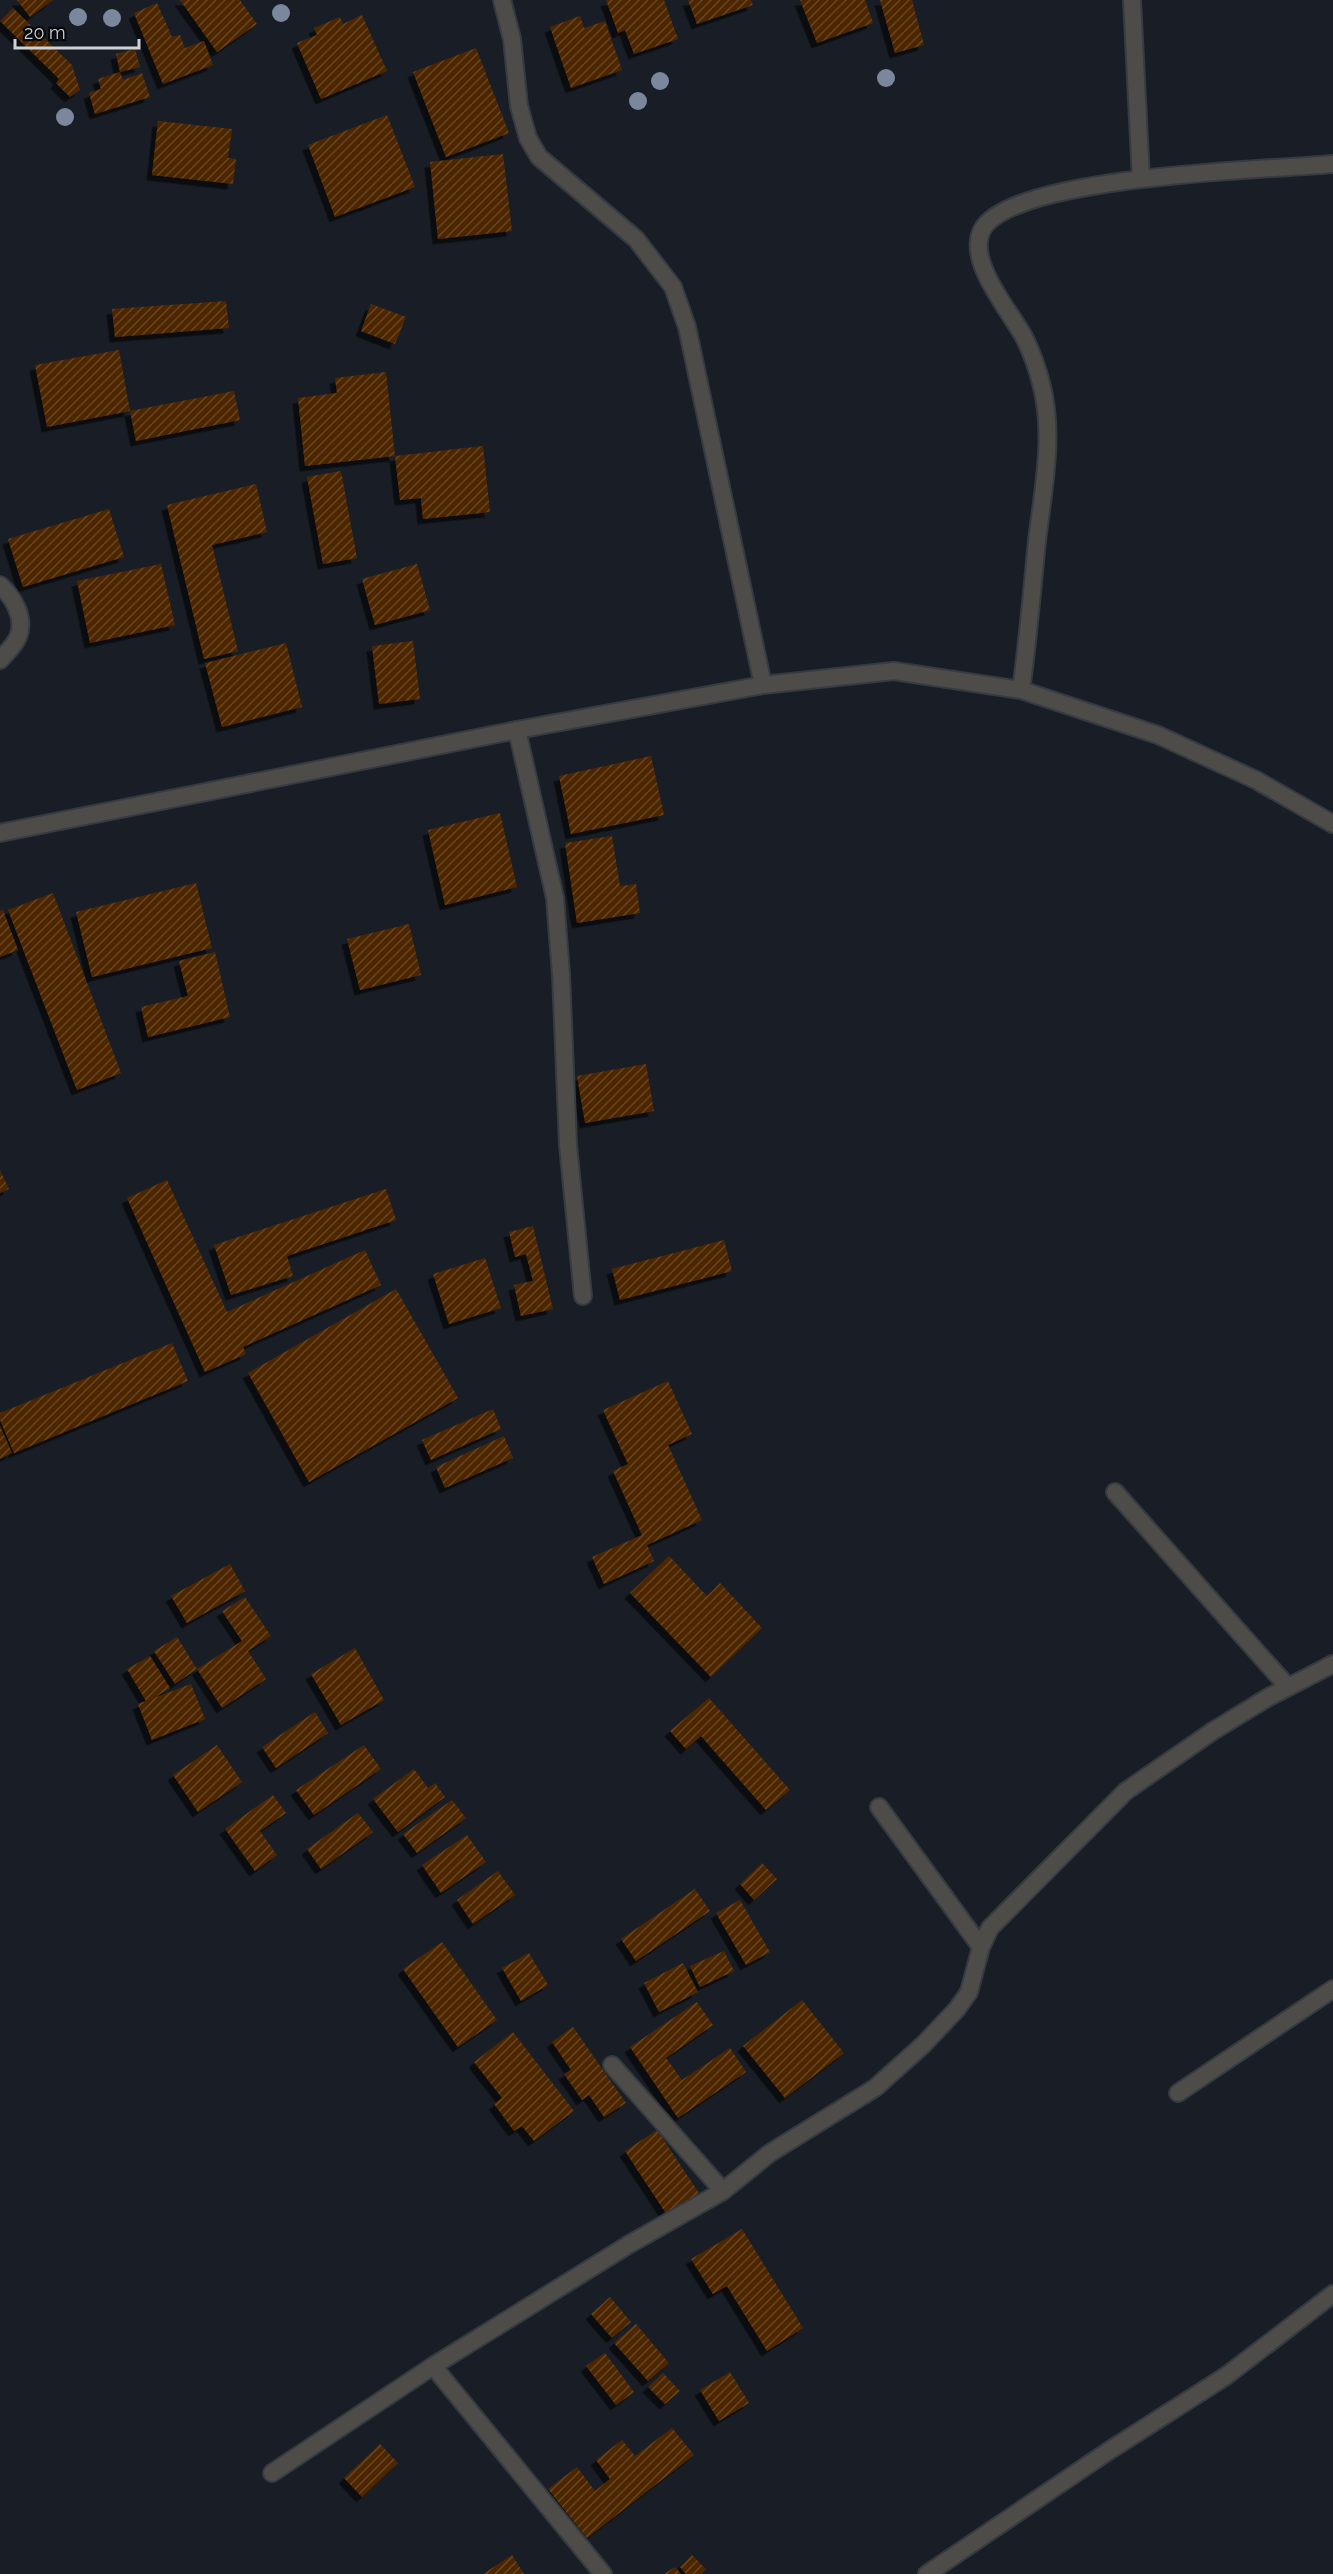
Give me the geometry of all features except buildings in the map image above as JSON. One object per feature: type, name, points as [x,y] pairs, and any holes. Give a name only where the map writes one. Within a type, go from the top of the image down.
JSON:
[{"type":"street","points":[[502,0],[512,39],[519,106],[528,138],[539,157],[636,239],[673,287],[681,307],[763,685]]},
{"type":"street","points":[[1132,0],[1141,179]]},
{"type":"street","points":[[1021,690],[1045,485],[1045,414],[1042,385],[1032,354],[993,290],[983,264],[980,248],[981,232],[991,219],[1015,207],[1089,186],[1141,179],[1333,164]]},
{"type":"street","points":[[0,585],[17,604],[20,620],[19,636],[0,660]]},
{"type":"street","points":[[0,833],[517,730],[763,685],[894,670],[1021,690],[1158,735],[1256,780],[1333,824]]},
{"type":"street","points":[[517,730],[555,898],[561,974],[568,1145],[583,1296]]},
{"type":"street","points":[[1115,1491],[1288,1687]]},
{"type":"street","points":[[272,2473],[433,2366],[628,2245],[723,2192],[770,2153],[875,2088],[922,2046],[957,2009],[969,1992],[981,1947],[990,1928],[1126,1791],[1214,1731],[1288,1687],[1333,1664]]},
{"type":"street","points":[[879,1807],[981,1947]]},
{"type":"street","points":[[1178,2093],[1333,1989]]},
{"type":"street","points":[[612,2065],[723,2192]]},
{"type":"street","points":[[927,2574],[1107,2452],[1226,2376],[1333,2294]]},
{"type":"street","points":[[433,2366],[603,2574]]}]
